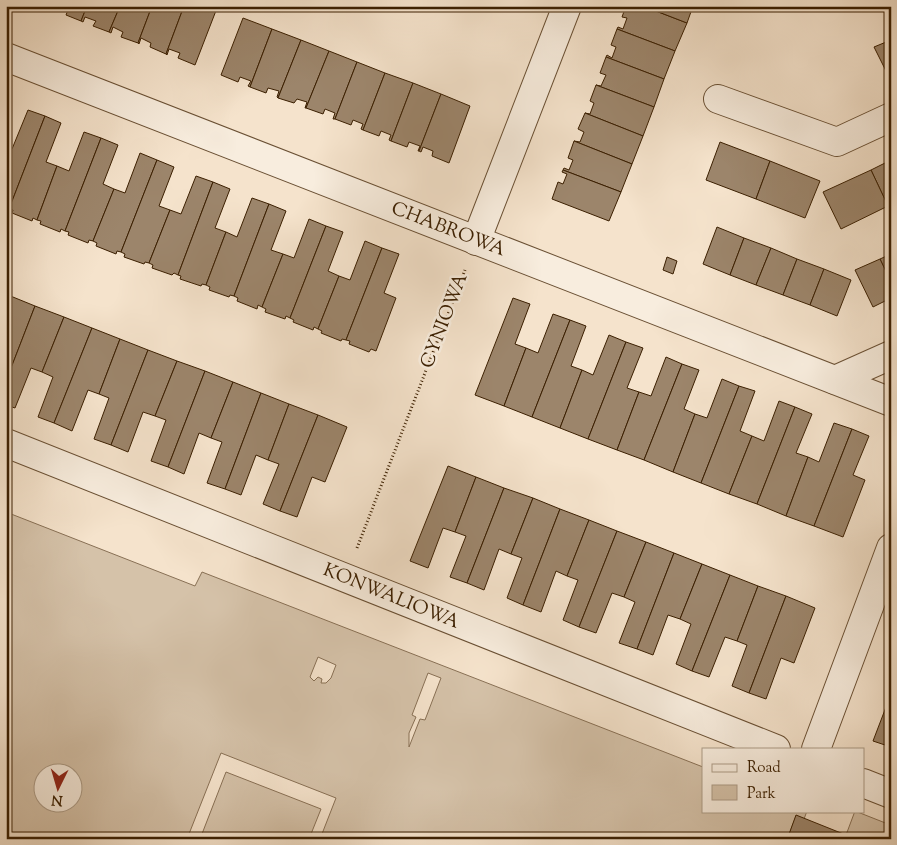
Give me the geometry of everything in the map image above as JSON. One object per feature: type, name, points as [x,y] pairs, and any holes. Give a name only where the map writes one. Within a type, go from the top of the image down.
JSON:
[{"type":"street","points":[[476,241],[567,6]]},
{"type":"street","name":"CHABROWA","points":[[6,56],[891,402]]},
{"type":"street","points":[[718,99],[837,142],[891,117]]},
{"type":"street","points":[[835,380],[891,355]]},
{"type":"street","name":"KONWALIOWA","points":[[6,443],[773,748]]},
{"type":"street","points":[[816,748],[891,548]]},
{"type":"street","points":[[864,783],[891,794]]},
{"type":"path","name":"CYNIOWA","points":[[345,579],[476,241]]},
{"type":"green space","points":[[6,512],[195,586],[202,572],[702,767],[702,812],[807,812],[804,819],[796,816],[788,837],[780,834],[778,839],[320,839],[336,798],[221,753],[187,839],[6,839]],"holes":[[[318,657],[336,665],[331,678],[326,683],[321,683],[322,679],[318,677],[314,681],[310,677]],[[428,673],[441,678],[425,720],[420,719],[409,747],[409,733],[416,717],[412,715]]]},
{"type":"green space","points":[[226,772],[321,809],[309,839],[200,839]]},
{"type":"green space","points":[[855,812],[888,824],[883,839],[853,839],[846,835]]},
{"type":"building","points":[[58,6],[87,6],[81,21],[66,15],[68,10]]},
{"type":"building","points":[[87,6],[120,6],[109,32],[93,26],[96,21],[85,17],[83,22],[81,21]]},
{"type":"building","points":[[120,6],[152,6],[138,43],[121,37],[123,32],[113,27],[111,33],[109,32]]},
{"type":"building","points":[[152,6],[184,6],[166,54],[150,47],[151,43],[141,38],[138,43]]},
{"type":"building","points":[[184,6],[213,6],[217,8],[195,65],[178,58],[180,53],[169,49],[166,54]]},
{"type":"building","points":[[626,6],[643,6],[687,23],[675,51],[617,29],[618,27],[623,29],[627,18],[622,17]]},
{"type":"building","points":[[643,6],[693,6],[687,23]]},
{"type":"building","points":[[243,18],[272,29],[250,87],[248,86],[251,81],[240,77],[238,82],[221,75]]},
{"type":"building","points":[[272,29],[301,40],[278,98],[279,91],[268,88],[266,93],[250,87]]},
{"type":"building","points":[[617,29],[675,51],[664,79],[606,57],[607,55],[612,58],[616,47],[611,45]]},
{"type":"building","points":[[301,40],[329,51],[306,108],[307,102],[297,99],[294,103],[278,98]]},
{"type":"building","points":[[891,40],[891,76],[889,77],[874,47]]},
{"type":"building","points":[[329,51],[357,62],[335,119],[333,119],[335,113],[325,109],[323,114],[306,108]]},
{"type":"building","points":[[606,57],[664,79],[654,107],[596,85],[601,86],[606,75],[600,73]]},
{"type":"building","points":[[357,62],[385,73],[363,130],[361,129],[363,124],[353,120],[351,125],[335,119]]},
{"type":"building","points":[[385,73],[413,83],[391,141],[389,140],[391,135],[381,131],[379,136],[363,130]]},
{"type":"building","points":[[413,83],[441,94],[419,151],[420,146],[409,142],[407,147],[391,141]]},
{"type":"building","points":[[596,85],[654,107],[643,136],[585,113],[590,114],[594,103],[590,101]]},
{"type":"building","points":[[441,94],[470,106],[449,163],[432,156],[433,151],[423,147],[421,152],[419,151]]},
{"type":"building","points":[[28,110],[45,116],[9,209],[6,208],[6,147],[12,149]]},
{"type":"building","points":[[585,113],[643,136],[632,164],[574,141],[580,142],[584,132],[578,129]]},
{"type":"building","points":[[45,116],[61,123],[46,162],[57,166],[37,220],[33,218],[32,221],[12,213],[13,210],[9,209]]},
{"type":"building","points":[[84,132],[101,138],[65,231],[61,229],[60,232],[40,224],[41,221],[37,220],[57,166],[69,171]]},
{"type":"building","points":[[101,138],[118,145],[103,184],[114,189],[93,241],[89,240],[88,243],[68,235],[69,232],[65,231]]},
{"type":"building","points":[[574,141],[632,164],[621,192],[563,170],[564,168],[569,170],[573,160],[568,158]]},
{"type":"building","points":[[720,142],[770,161],[756,199],[706,180]]},
{"type":"building","points":[[140,153],[157,160],[121,252],[117,251],[116,254],[96,246],[97,243],[93,241],[114,189],[125,193]]},
{"type":"building","points":[[157,160],[174,167],[159,206],[170,210],[149,263],[145,262],[144,264],[124,257],[125,254],[121,252]]},
{"type":"building","points":[[891,160],[891,205],[888,206],[871,170]]},
{"type":"building","points":[[770,161],[820,181],[805,218],[756,199]]},
{"type":"building","points":[[563,170],[621,192],[609,221],[552,199],[558,182],[563,184],[567,174],[562,172]]},
{"type":"building","points":[[871,170],[888,206],[841,229],[823,192]]},
{"type":"building","points":[[196,176],[213,182],[178,275],[174,273],[172,275],[152,268],[153,265],[149,263],[170,210],[181,214]]},
{"type":"building","points":[[213,182],[230,189],[215,228],[226,232],[206,285],[202,284],[201,286],[180,279],[181,276],[178,275]]},
{"type":"building","points":[[252,198],[269,204],[234,296],[230,295],[229,297],[209,290],[210,287],[206,285],[226,232],[237,237]]},
{"type":"building","points":[[269,204],[286,211],[271,250],[283,254],[262,307],[258,305],[257,309],[237,301],[238,298],[234,296]]},
{"type":"building","points":[[309,219],[326,226],[290,318],[286,316],[285,319],[265,312],[266,309],[262,307],[283,254],[294,258]]},
{"type":"building","points":[[326,226],[343,232],[328,271],[339,276],[318,329],[314,327],[313,330],[293,322],[294,320],[290,318]]},
{"type":"building","points":[[717,227],[744,238],[730,275],[703,264]]},
{"type":"building","points":[[744,238],[771,248],[756,285],[730,275]]},
{"type":"building","points":[[365,241],[382,248],[346,340],[342,339],[341,341],[321,333],[322,331],[318,329],[339,276],[350,280]]},
{"type":"building","points":[[382,248],[399,254],[384,293],[396,298],[376,351],[371,349],[369,352],[349,344],[350,341],[346,340]]},
{"type":"building","points":[[771,248],[797,259],[783,295],[756,285]]},
{"type":"building","points":[[891,254],[891,282],[880,259]]},
{"type":"building","points":[[667,257],[677,261],[673,274],[663,270]]},
{"type":"building","points":[[797,259],[824,269],[810,305],[783,295]]},
{"type":"building","points":[[880,259],[891,282],[891,298],[873,307],[855,270]]},
{"type":"building","points":[[824,269],[851,280],[837,316],[810,305]]},
{"type":"building","points":[[8,295],[35,306],[6,381],[6,299]]},
{"type":"building","points":[[513,298],[530,304],[515,344],[526,348],[504,406],[475,395]]},
{"type":"building","points":[[35,306],[64,317],[42,372],[31,368],[15,408],[6,405],[6,381]]},
{"type":"building","points":[[553,314],[570,320],[532,417],[504,406],[526,348],[538,353]]},
{"type":"building","points":[[64,317],[92,328],[54,423],[38,417],[53,377],[42,372]]},
{"type":"building","points":[[570,320],[586,326],[571,366],[582,370],[560,428],[532,417]]},
{"type":"building","points":[[92,328],[120,339],[99,394],[88,390],[72,431],[54,423]]},
{"type":"building","points":[[609,335],[626,342],[588,439],[560,428],[582,370],[593,375]]},
{"type":"building","points":[[120,339],[148,350],[111,445],[94,439],[109,398],[99,394]]},
{"type":"building","points":[[626,342],[643,348],[627,388],[639,392],[617,450],[588,439]]},
{"type":"building","points":[[148,350],[177,361],[155,416],[143,412],[128,452],[111,445]]},
{"type":"building","points":[[666,357],[682,364],[644,460],[617,450],[639,392],[651,396]]},
{"type":"building","points":[[177,361],[205,371],[168,467],[151,461],[166,420],[155,416]]},
{"type":"building","points":[[682,364],[699,370],[684,409],[695,414],[673,472],[644,460]]},
{"type":"building","points":[[205,371],[233,382],[211,438],[199,433],[184,474],[168,467]]},
{"type":"building","points":[[722,379],[739,386],[701,483],[673,472],[695,414],[707,418]]},
{"type":"building","points":[[233,382],[261,393],[225,489],[207,483],[222,442],[211,438]]},
{"type":"building","points":[[739,386],[755,391],[740,431],[752,436],[729,494],[701,483]]},
{"type":"building","points":[[261,393],[289,404],[268,460],[256,455],[241,495],[225,489]]},
{"type":"building","points":[[779,401],[795,407],[757,504],[729,494],[752,436],[764,441]]},
{"type":"building","points":[[289,404],[318,415],[280,511],[263,504],[279,464],[268,460]]},
{"type":"building","points":[[795,407],[812,414],[796,453],[808,457],[786,516],[757,504]]},
{"type":"building","points":[[318,415],[347,427],[325,482],[312,477],[297,517],[280,511]]},
{"type":"building","points":[[834,423],[852,429],[814,526],[786,516],[808,457],[819,462]]},
{"type":"building","points":[[852,429],[869,436],[853,475],[865,480],[843,537],[814,526]]},
{"type":"building","points":[[448,466],[476,477],[455,532],[443,528],[428,568],[410,561]]},
{"type":"building","points":[[476,477],[504,488],[467,583],[450,577],[466,536],[455,532]]},
{"type":"building","points":[[504,488],[533,498],[511,554],[499,549],[484,590],[467,583]]},
{"type":"building","points":[[533,498],[560,509],[523,605],[507,598],[522,558],[511,554]]},
{"type":"building","points":[[560,509],[589,520],[567,576],[556,571],[541,612],[523,605]]},
{"type":"building","points":[[589,520],[617,531],[579,627],[563,620],[578,580],[567,576]]},
{"type":"building","points":[[617,531],[646,542],[624,597],[612,593],[596,633],[579,627]]},
{"type":"building","points":[[646,542],[674,553],[637,649],[619,643],[635,602],[624,597]]},
{"type":"building","points":[[674,553],[702,564],[680,619],[668,615],[653,655],[637,649]]},
{"type":"building","points":[[702,564],[730,575],[692,671],[676,664],[691,624],[680,619]]},
{"type":"building","points":[[730,575],[758,586],[737,641],[725,637],[709,677],[692,671]]},
{"type":"building","points":[[758,586],[786,596],[749,693],[732,686],[747,645],[737,641]]},
{"type":"building","points":[[786,596],[815,608],[794,663],[781,658],[766,699],[749,693]]},
{"type":"building","points":[[891,694],[891,747],[873,741]]},
{"type":"building","points":[[796,815],[853,839],[778,839],[780,834],[788,837]]}]
